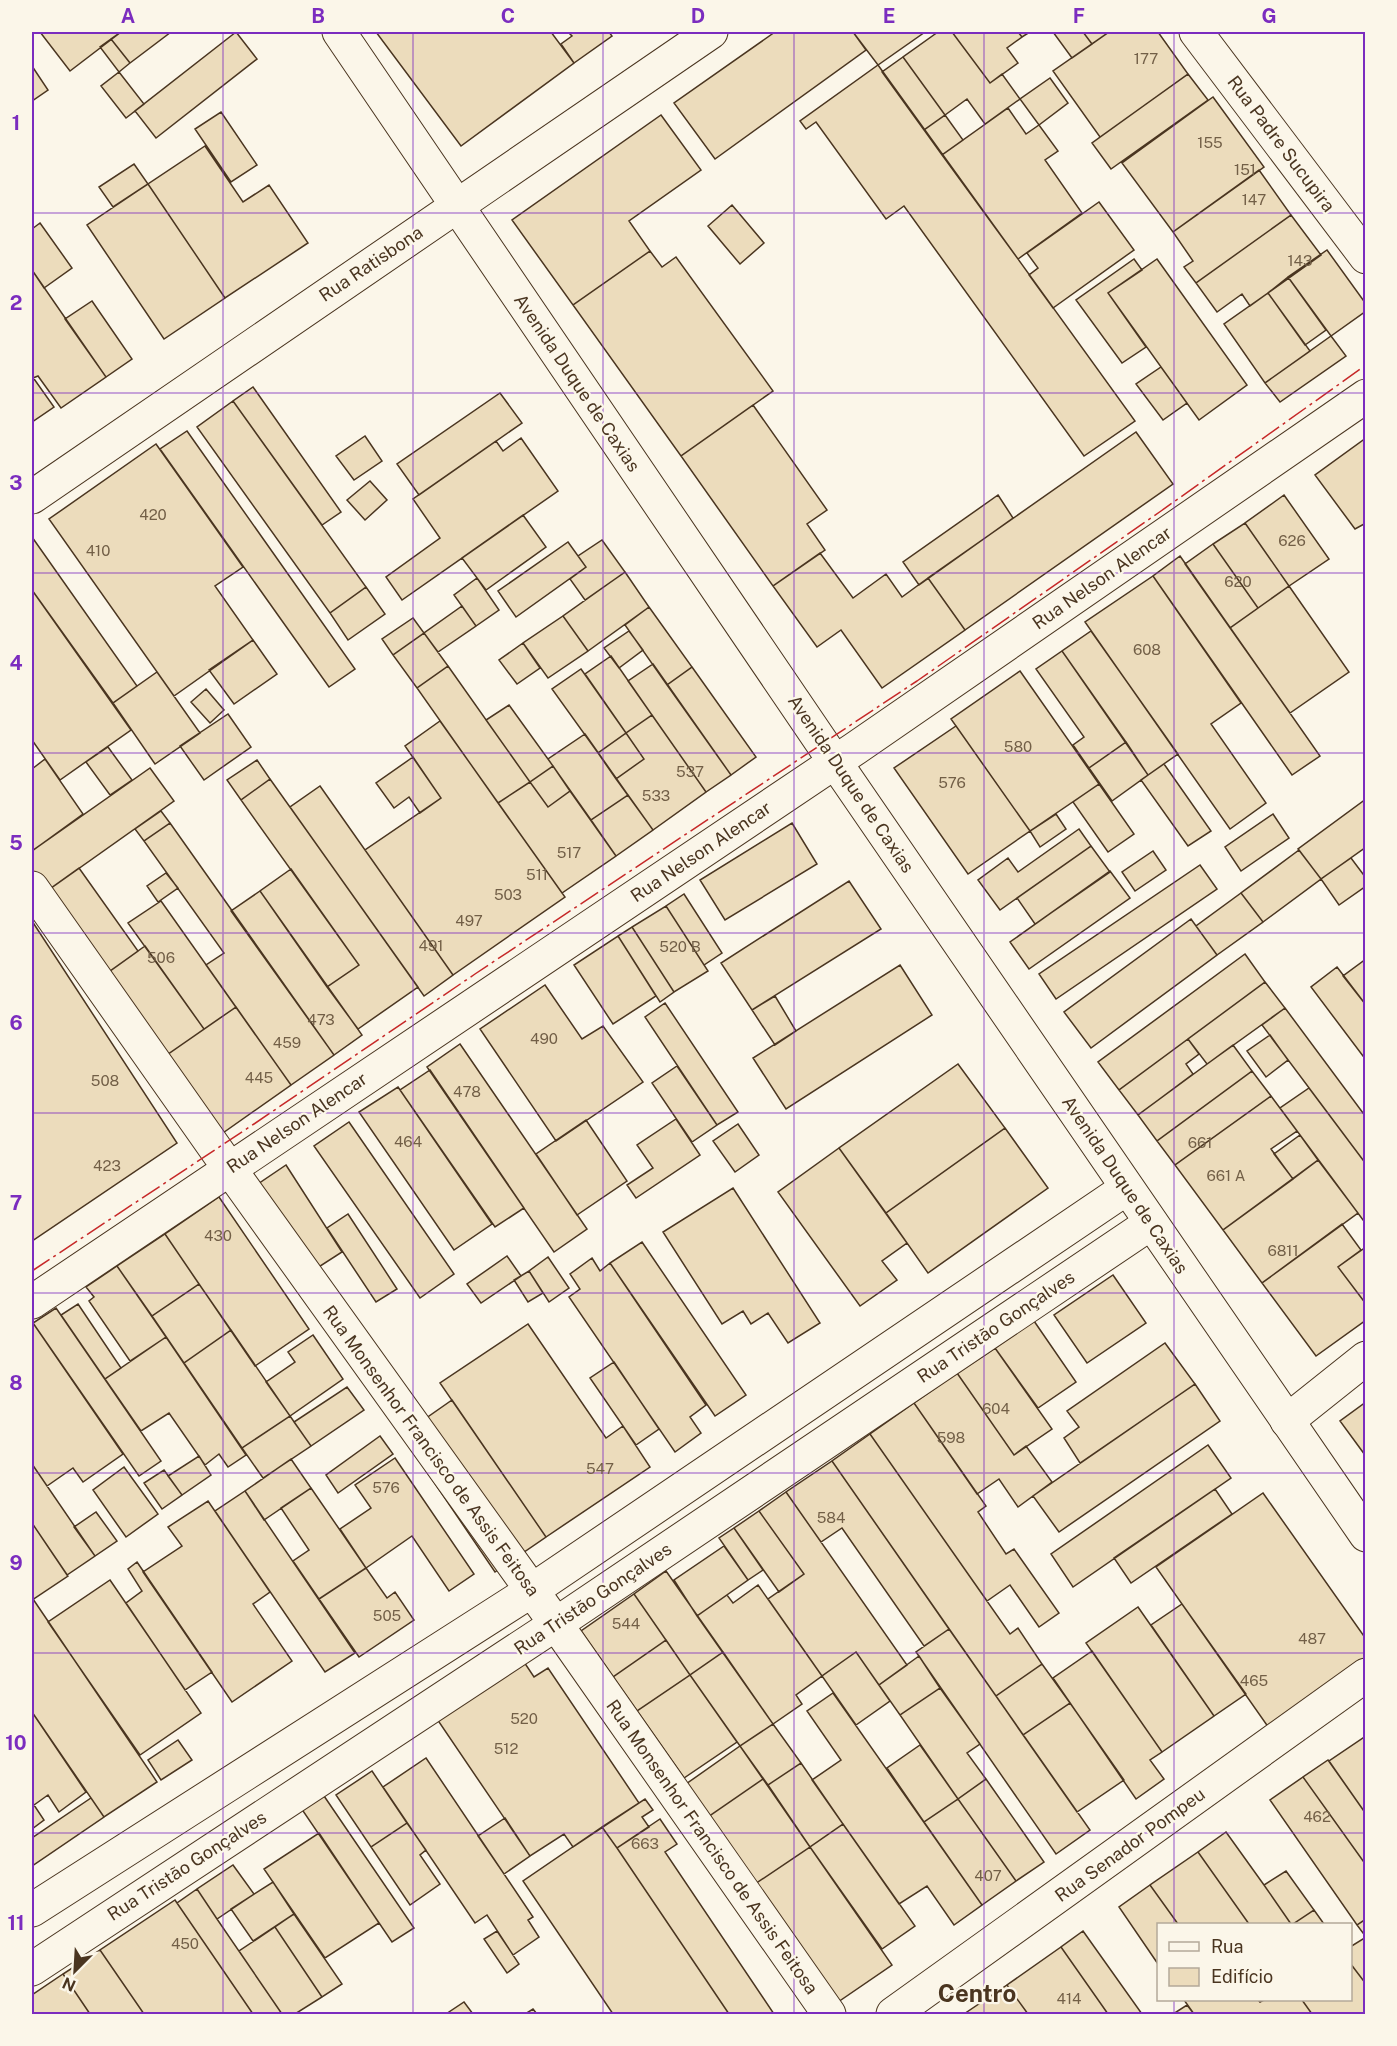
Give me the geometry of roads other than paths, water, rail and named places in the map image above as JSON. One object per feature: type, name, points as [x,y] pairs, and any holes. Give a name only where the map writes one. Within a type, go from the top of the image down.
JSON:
[{"type":"street","name":"Avenida Duque de Caxias","points":[[339,32],[835,762],[1365,1535]]},
{"type":"street","name":"Rua Ratisbona","points":[[32,496],[711,32]]},
{"type":"street","name":"Rua Padre Sucupira","points":[[1196,32],[1365,257]]},
{"type":"street","name":"Rua Nelson Alencar","points":[[32,1302],[835,762],[1365,396]]},
{"type":"street","name":"Rua Monsenhor Francisco de Assis Feitosa","points":[[32,888],[229,1168],[556,1624],[829,2014]]},
{"type":"street","points":[[32,1910],[531,1591],[1127,1188]]},
{"type":"street","name":"Rua Tristão Gonçalves","points":[[32,1969],[556,1624],[1151,1223]]},
{"type":"street","points":[[1287,1421],[1365,1358]]},
{"type":"street","name":"Rua Senador Pompeu","points":[[893,2014],[1365,1675]]},
{"type":"district","name":"Centro","points":[[977,1994]]}]
